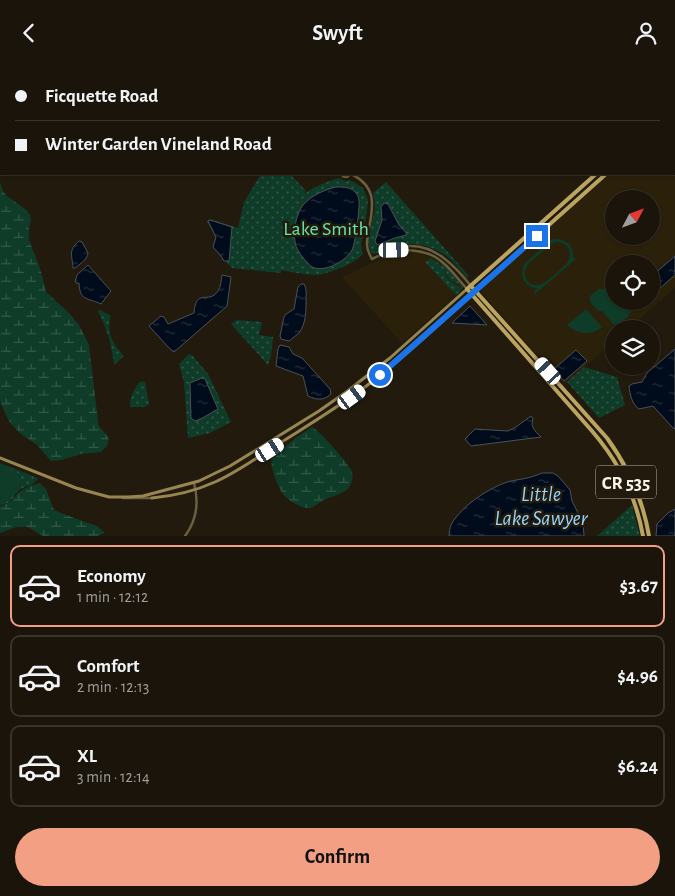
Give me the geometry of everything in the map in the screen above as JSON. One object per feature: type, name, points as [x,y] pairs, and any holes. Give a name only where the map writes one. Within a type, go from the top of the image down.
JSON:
[{"type":"main road","points":[[0,458],[76,488],[109,497],[138,497],[194,483],[214,475],[319,411],[390,358],[595,175]]},
{"type":"main road","points":[[152,498],[167,497],[216,482],[352,397],[392,365],[605,175]]},
{"type":"main road","points":[[472,286],[474,293]]},
{"type":"main road","name":"CR 535","points":[[467,289],[474,293],[607,437],[635,487],[645,516],[649,536]]},
{"type":"main road","name":"CR 535","points":[[474,293],[609,453],[634,499],[643,536]]},
{"type":"street","points":[[353,175],[365,184],[372,198],[373,207],[366,245],[372,259],[406,246],[426,249],[438,254],[450,263],[472,286]]},
{"type":"street","points":[[394,250],[425,252],[438,258],[467,289]]},
{"type":"street","points":[[185,536],[192,525],[196,513],[197,501],[194,483]]},
{"type":"street","points":[[109,497],[126,499],[152,498]]},
{"type":"shaded area","points":[[609,175],[675,175],[675,288],[660,301],[660,255],[605,255],[605,310],[650,310],[638,320],[605,320],[605,349],[564,385],[482,293],[482,288]]},
{"type":"shaded area","points":[[412,251],[423,253],[436,259],[446,267],[463,289],[402,343],[342,277],[390,255]]},
{"type":"green space","points":[[260,175],[291,175],[306,191],[304,195],[316,187],[339,178],[345,181],[350,180],[363,188],[368,200],[361,245],[363,254],[342,267],[317,275],[281,270],[281,273],[232,268],[213,247],[216,238],[207,221],[210,219],[238,228],[244,202]]},
{"type":"green space","points":[[0,182],[7,196],[30,215],[29,240],[40,268],[46,292],[79,325],[89,345],[99,426],[109,438],[107,446],[101,452],[81,454],[62,460],[51,461],[37,445],[21,434],[10,423],[0,402]]},
{"type":"green space","points":[[386,182],[469,276],[467,278],[445,255],[431,248],[416,244],[400,245],[378,253],[371,253],[368,241],[375,208],[373,193]]},
{"type":"green space","points":[[556,239],[569,244],[573,257],[576,259],[535,294],[534,292],[537,289],[532,288],[526,283],[522,276],[523,267],[551,240]],"holes":[[[560,242],[569,248],[570,255],[567,263],[548,280],[537,285],[532,284],[525,276],[528,264],[551,244]]]},
{"type":"green space","points":[[431,258],[442,266],[443,264],[463,287],[450,280],[443,267],[450,281],[462,289],[456,295],[425,262]]},
{"type":"green space","points":[[599,289],[604,289],[605,310],[632,310],[623,320],[610,320],[590,302],[590,296]]},
{"type":"green space","points":[[586,309],[602,327],[593,332],[584,333],[576,331],[567,325]]},
{"type":"green space","points":[[100,310],[111,316],[110,333],[124,356],[114,365],[109,337],[98,311]]},
{"type":"green space","points":[[237,320],[262,322],[259,335],[273,337],[268,365],[231,324]]},
{"type":"green space","points":[[189,354],[208,374],[231,422],[210,433],[188,438],[184,382],[179,364]]},
{"type":"green space","points":[[584,367],[605,373],[605,375],[617,377],[625,405],[599,418],[567,382]]},
{"type":"green space","points":[[141,381],[145,382],[149,404],[145,407],[130,407],[130,400]]},
{"type":"green space","points":[[312,427],[340,455],[350,468],[353,477],[347,490],[313,507],[306,508],[295,504],[283,494],[274,476],[271,461],[277,452]]},
{"type":"green space","points":[[0,463],[38,478],[34,483],[18,491],[10,502],[0,505]]},
{"type":"green space","points":[[2,465],[17,471],[22,483],[9,499],[0,502],[0,469]]},
{"type":"green space","points":[[40,483],[46,489],[54,510],[97,526],[105,533],[97,536],[43,536],[28,527],[16,527],[0,533],[0,506],[9,503],[24,489]]},
{"type":"green space","points":[[632,505],[640,536],[597,536]]},
{"type":"water","name":"Lake Smith","points":[[336,187],[346,187],[356,193],[359,198],[353,247],[345,258],[335,265],[323,268],[312,267],[297,249],[294,238],[299,213],[303,205],[310,198]]},
{"type":"water","points":[[384,203],[388,204],[399,225],[407,234],[377,245],[375,241],[382,220],[381,207]]},
{"type":"water","points":[[208,221],[232,227],[229,261],[224,261],[213,247],[216,237]]},
{"type":"water","points":[[79,241],[82,242],[88,253],[83,262],[73,268],[72,250]]},
{"type":"water","points":[[675,256],[675,275],[660,288],[660,269]]},
{"type":"water","points":[[88,265],[111,291],[101,304],[82,296],[79,283],[76,283],[75,280],[77,275]]},
{"type":"water","points":[[222,275],[231,277],[227,306],[174,352],[149,326],[161,316],[164,317],[168,324],[194,313],[195,305],[200,298],[211,297],[218,291]]},
{"type":"water","points":[[304,284],[306,288],[306,313],[303,326],[299,333],[289,341],[281,339],[284,317],[294,309],[298,287]]},
{"type":"water","points":[[470,306],[487,325],[452,323]]},
{"type":"water","points":[[280,345],[289,347],[293,354],[302,358],[330,389],[331,394],[320,399],[308,396],[303,376],[276,366]]},
{"type":"water","points":[[675,349],[675,429],[653,406],[639,409],[635,405],[630,393],[629,386],[642,382],[646,375],[660,375],[660,362]]},
{"type":"water","points":[[576,350],[587,361],[564,381],[554,369]]},
{"type":"water","points":[[202,378],[205,379],[218,409],[195,421],[191,418],[190,383]]},
{"type":"water","points":[[531,416],[534,429],[541,437],[471,446],[465,439],[475,429],[508,431]]},
{"type":"water","name":"Little Lake Sawyer","points":[[542,473],[553,473],[558,476],[570,490],[572,501],[583,523],[584,536],[449,536],[451,525],[456,518],[477,498],[495,487]]},
{"type":"water","points":[[675,509],[675,536],[656,536],[657,524]]},
{"type":"route","points":[[380,375],[537,236]]}]
